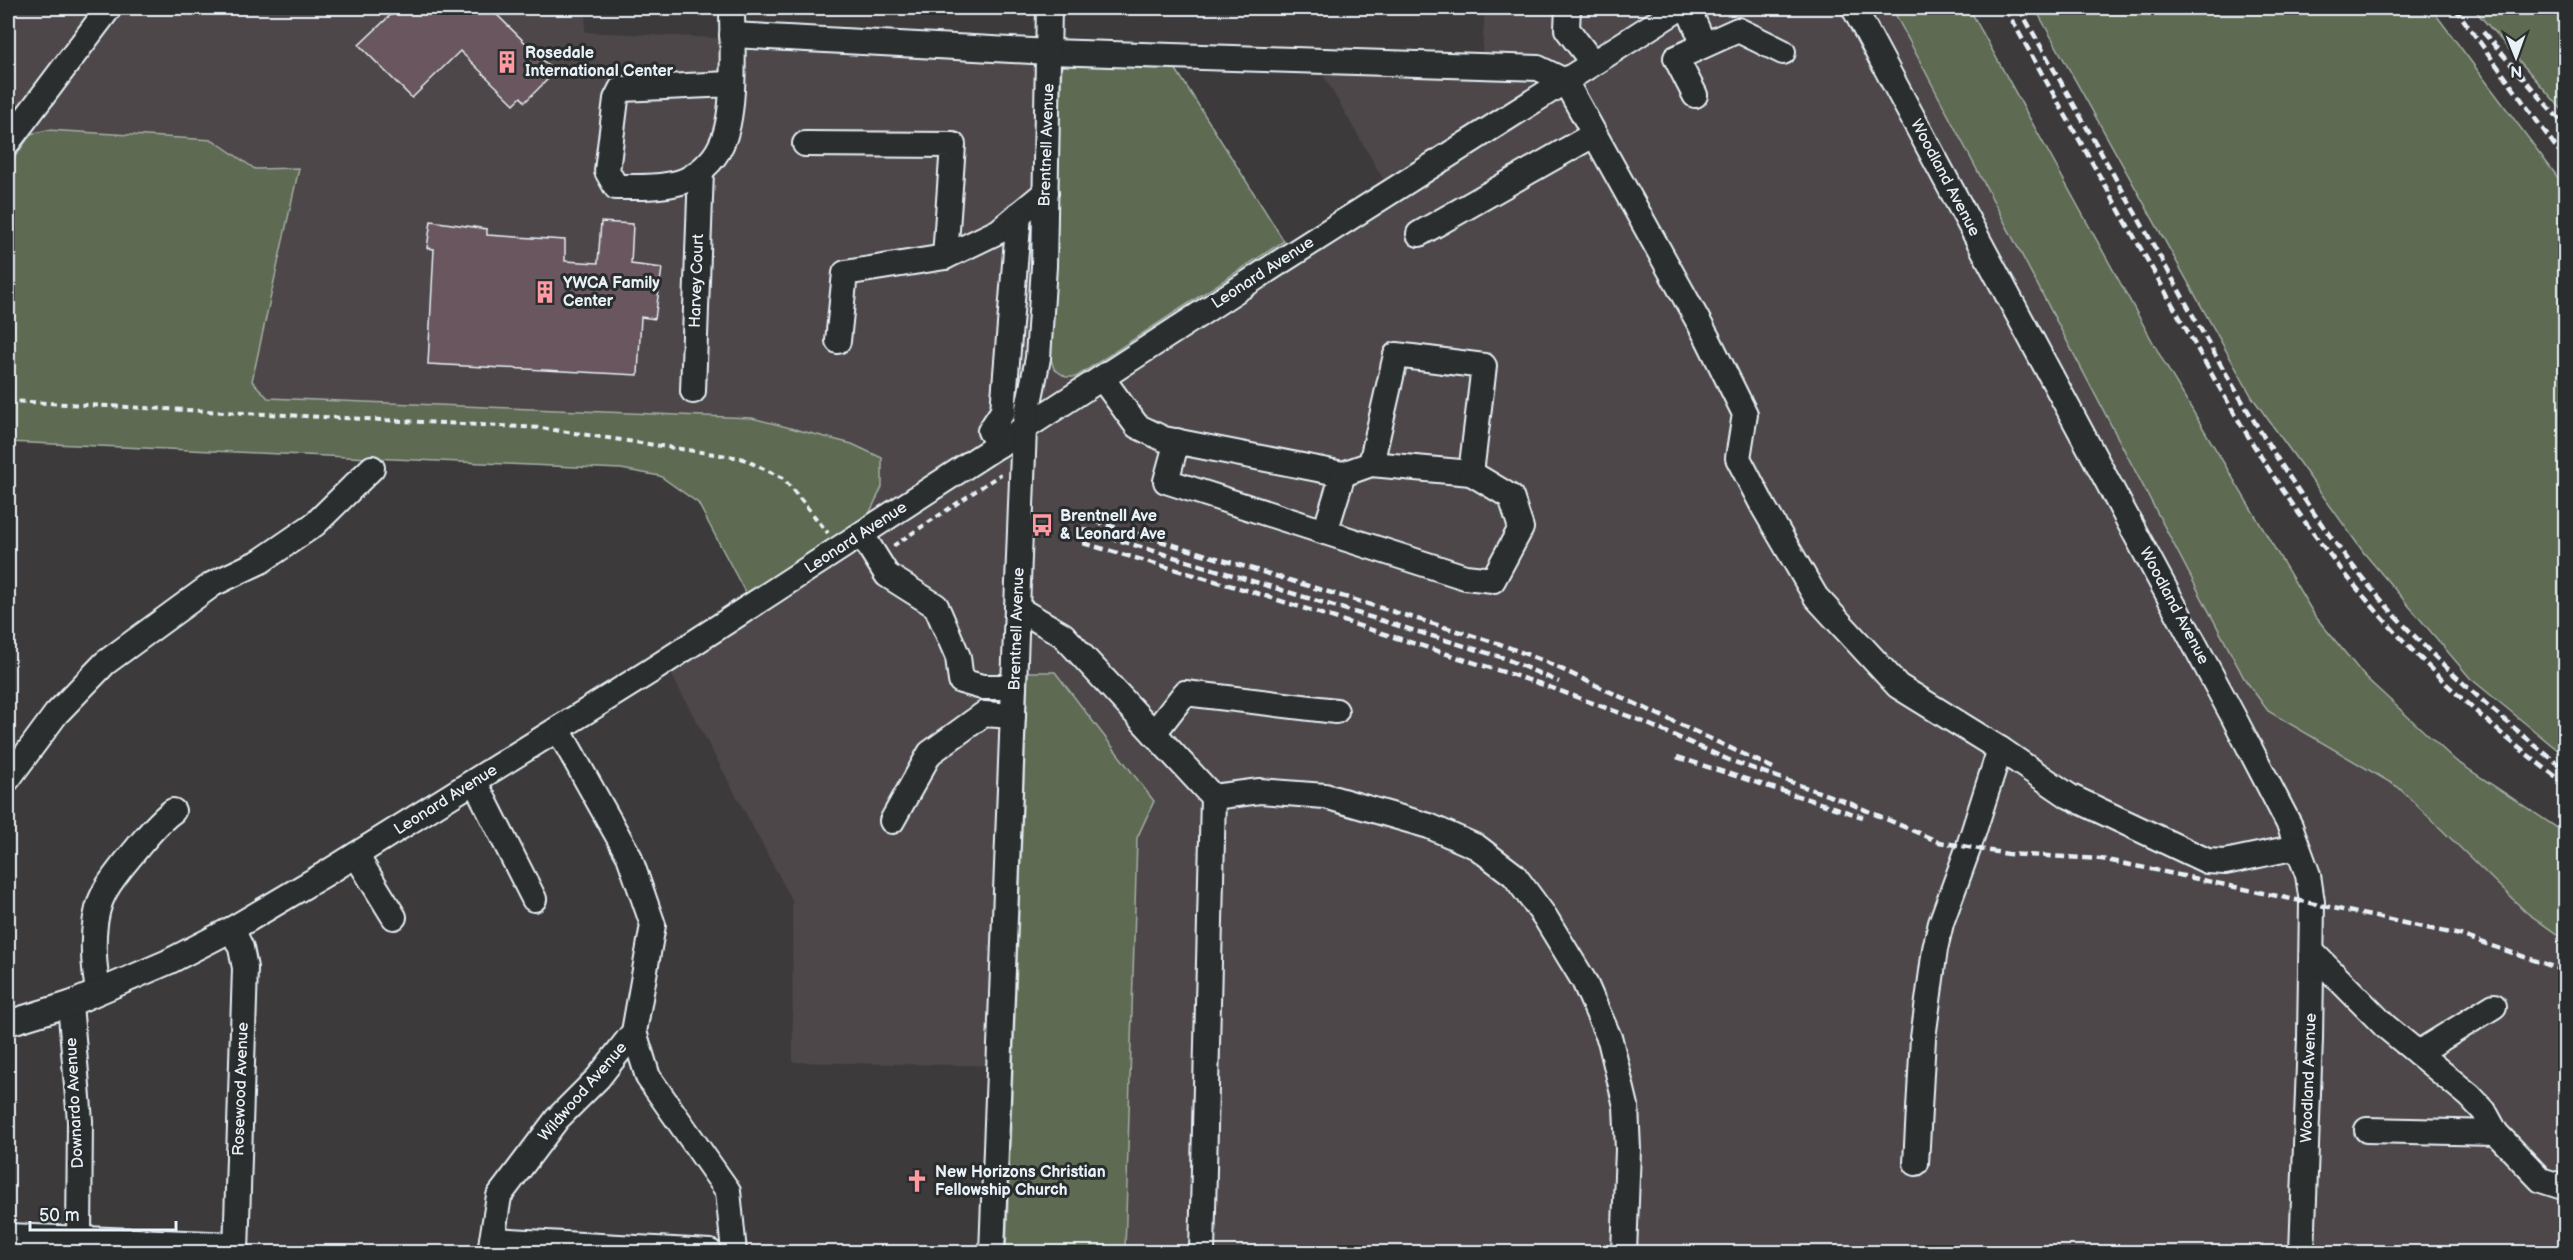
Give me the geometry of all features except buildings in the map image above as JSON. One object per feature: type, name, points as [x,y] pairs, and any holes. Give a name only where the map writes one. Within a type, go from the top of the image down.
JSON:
[{"type":"street","points":[[8,142],[109,8]]},
{"type":"street","points":[[730,84],[621,89],[616,99],[607,171],[616,187],[660,186],[682,181],[701,171],[721,146],[730,116],[732,8]]},
{"type":"street","name":"Brentnell Avenue","points":[[992,1252],[1024,428],[1038,358],[1046,192],[1050,8]]},
{"type":"street","points":[[1568,8],[1567,29],[1593,63]]},
{"type":"street","name":"Leonard Avenue","points":[[8,1023],[70,1004],[168,962],[232,929],[356,855],[475,782],[862,535],[1024,428],[1680,8]]},
{"type":"street","points":[[1688,8],[1704,45]]},
{"type":"street","name":"Woodland Avenue","points":[[1854,8],[2233,716],[2290,826],[2308,874],[2312,902],[2313,953],[2302,1252]]},
{"type":"street","points":[[1695,95],[1676,58],[1738,30],[1783,52]]},
{"type":"street","points":[[732,35],[1050,52],[1538,68],[1565,81],[1708,339],[1745,414],[1738,458],[1764,508],[1816,597],[1898,686],[2000,749],[2069,796],[2207,861],[2225,862],[2297,847]]},
{"type":"street","points":[[1419,234],[1593,135]]},
{"type":"street","points":[[805,144],[953,145],[945,257]]},
{"type":"street","name":"Harvey Court","points":[[693,391],[701,171]]},
{"type":"street","points":[[838,341],[845,273],[945,257],[999,231],[1046,192]]},
{"type":"street","points":[[999,446],[990,431],[1003,411],[1019,214]]},
{"type":"street","points":[[1371,464],[1396,355],[1484,366],[1472,473]]},
{"type":"street","points":[[1007,356],[1038,358]]},
{"type":"street","points":[[1102,378],[1137,426],[1164,439],[1177,441],[1343,474],[1371,464],[1472,473],[1511,497],[1521,528],[1493,580],[1465,577],[1166,481],[1177,441]]},
{"type":"street","points":[[8,779],[56,714],[105,663],[213,584],[261,561],[315,524],[372,468]]},
{"type":"street","points":[[1325,532],[1343,474]]},
{"type":"street","points":[[862,535],[887,575],[936,606],[958,657],[961,681],[982,687],[1014,687]]},
{"type":"street","points":[[1017,608],[1063,635],[1213,797],[1202,1252]]},
{"type":"street","points":[[1154,733],[1185,693],[1336,711]]},
{"type":"street","points":[[892,821],[930,753],[984,714],[1013,716]]},
{"type":"street","name":"Wildwood Avenue","points":[[491,1246],[499,1196],[556,1119],[598,1078],[634,1032],[653,925],[629,856],[558,729]]},
{"type":"street","points":[[1916,1163],[1929,978],[1941,923],[1968,849],[2000,749]]},
{"type":"street","points":[[475,782],[534,899]]},
{"type":"street","points":[[1213,797],[1260,791],[1324,796],[1429,826],[1478,847],[1514,875],[1545,917],[1584,981],[1610,1040],[1626,1106],[1628,1150],[1624,1252]]},
{"type":"street","points":[[98,991],[95,971],[95,933],[96,915],[103,894],[116,873],[154,827],[173,812]]},
{"type":"street","points":[[356,855],[394,917]]},
{"type":"street","name":"Rosewood Avenue","points":[[232,929],[241,948],[245,968],[236,1249]]},
{"type":"street","points":[[2313,953],[2385,1026],[2470,1096],[2484,1111],[2496,1133],[2541,1180],[2565,1188]]},
{"type":"street","name":"Downardo Avenue","points":[[70,1004],[80,1121],[79,1238]]},
{"type":"street","points":[[2418,1053],[2494,1006]]},
{"type":"street","points":[[634,1032],[648,1077],[728,1191],[734,1252]]},
{"type":"street","points":[[2367,1130],[2496,1133]]},
{"type":"street","points":[[8,1236],[79,1238],[236,1249]]},
{"type":"street","points":[[491,1246],[710,1252]]},
{"type":"path","points":[[8,401],[541,428],[741,458],[783,478],[841,548]]},
{"type":"path","points":[[876,557],[1023,459]]},
{"type":"shaded area","points":[[8,8],[586,8],[585,32],[1063,53],[1049,352],[1076,377],[1284,241],[1293,254],[1390,191],[1315,61],[1481,67],[1485,8],[1892,8],[2244,678],[2269,711],[2398,787],[2526,912],[2565,940],[2565,1252],[2419,1252],[2316,1248],[2315,1252],[1125,1252],[1137,838],[1154,801],[1055,673],[1028,673],[1013,1066],[793,1062],[792,900],[660,653],[868,516],[752,418],[268,398],[252,381],[299,168],[255,169],[213,140],[31,134],[8,167]]},
{"type":"green space","points":[[1892,8],[1969,8],[2166,366],[2315,616],[2365,677],[2456,761],[2565,833],[2565,940],[2526,912],[2398,787],[2268,711],[2244,678]]},
{"type":"green space","points":[[2035,8],[2431,8],[2565,187],[2565,756],[2470,678],[2364,553],[2252,397]]},
{"type":"green space","points":[[2473,8],[2565,8],[2565,113]]},
{"type":"green space","points":[[1062,62],[1172,63],[1284,241],[1076,377],[1066,377],[1054,369],[1049,352]]},
{"type":"green space","points":[[47,130],[213,140],[255,169],[299,168],[252,381],[268,398],[752,418],[852,444],[882,458],[882,487],[868,516],[747,596],[698,503],[660,476],[621,469],[8,442],[8,167],[31,134]]},
{"type":"green space","points":[[1028,672],[1055,672],[1154,801],[1137,838],[1125,1252],[1006,1252]]},
{"type":"green space","points":[[2316,1248],[2419,1252],[2315,1252]]},
{"type":"railway","points":[[2005,8],[2225,397],[2254,446],[2301,516],[2368,601],[2442,680],[2523,751],[2566,784]]},
{"type":"railway","points":[[2019,8],[2239,395],[2283,467],[2330,536],[2379,598],[2429,651],[2482,700],[2566,770]]},
{"type":"railway","points":[[2455,8],[2566,161]]},
{"type":"railway","points":[[2483,32],[2566,127]]},
{"type":"railway","points":[[1081,517],[1500,644],[1544,661],[1773,768]]},
{"type":"railway","points":[[1082,529],[1504,658],[1559,682]]},
{"type":"railway","points":[[1083,543],[1253,592],[1541,684],[1639,720],[1729,760],[1847,802],[1939,842],[2008,854],[2101,859],[2146,868],[2460,935],[2566,971]]},
{"type":"railway","points":[[1677,757],[1863,817]]},
{"type":"place","name":"Rosedale International Center","points":[[507,62]]},
{"type":"place","name":"YWCA Family Center","points":[[545,292]]},
{"type":"place","name":"Brentnell Ave & Leonard Ave","points":[[1042,525]]},
{"type":"place","name":"New Horizons Christian Fellowship Church","points":[[917,1181]]}]
